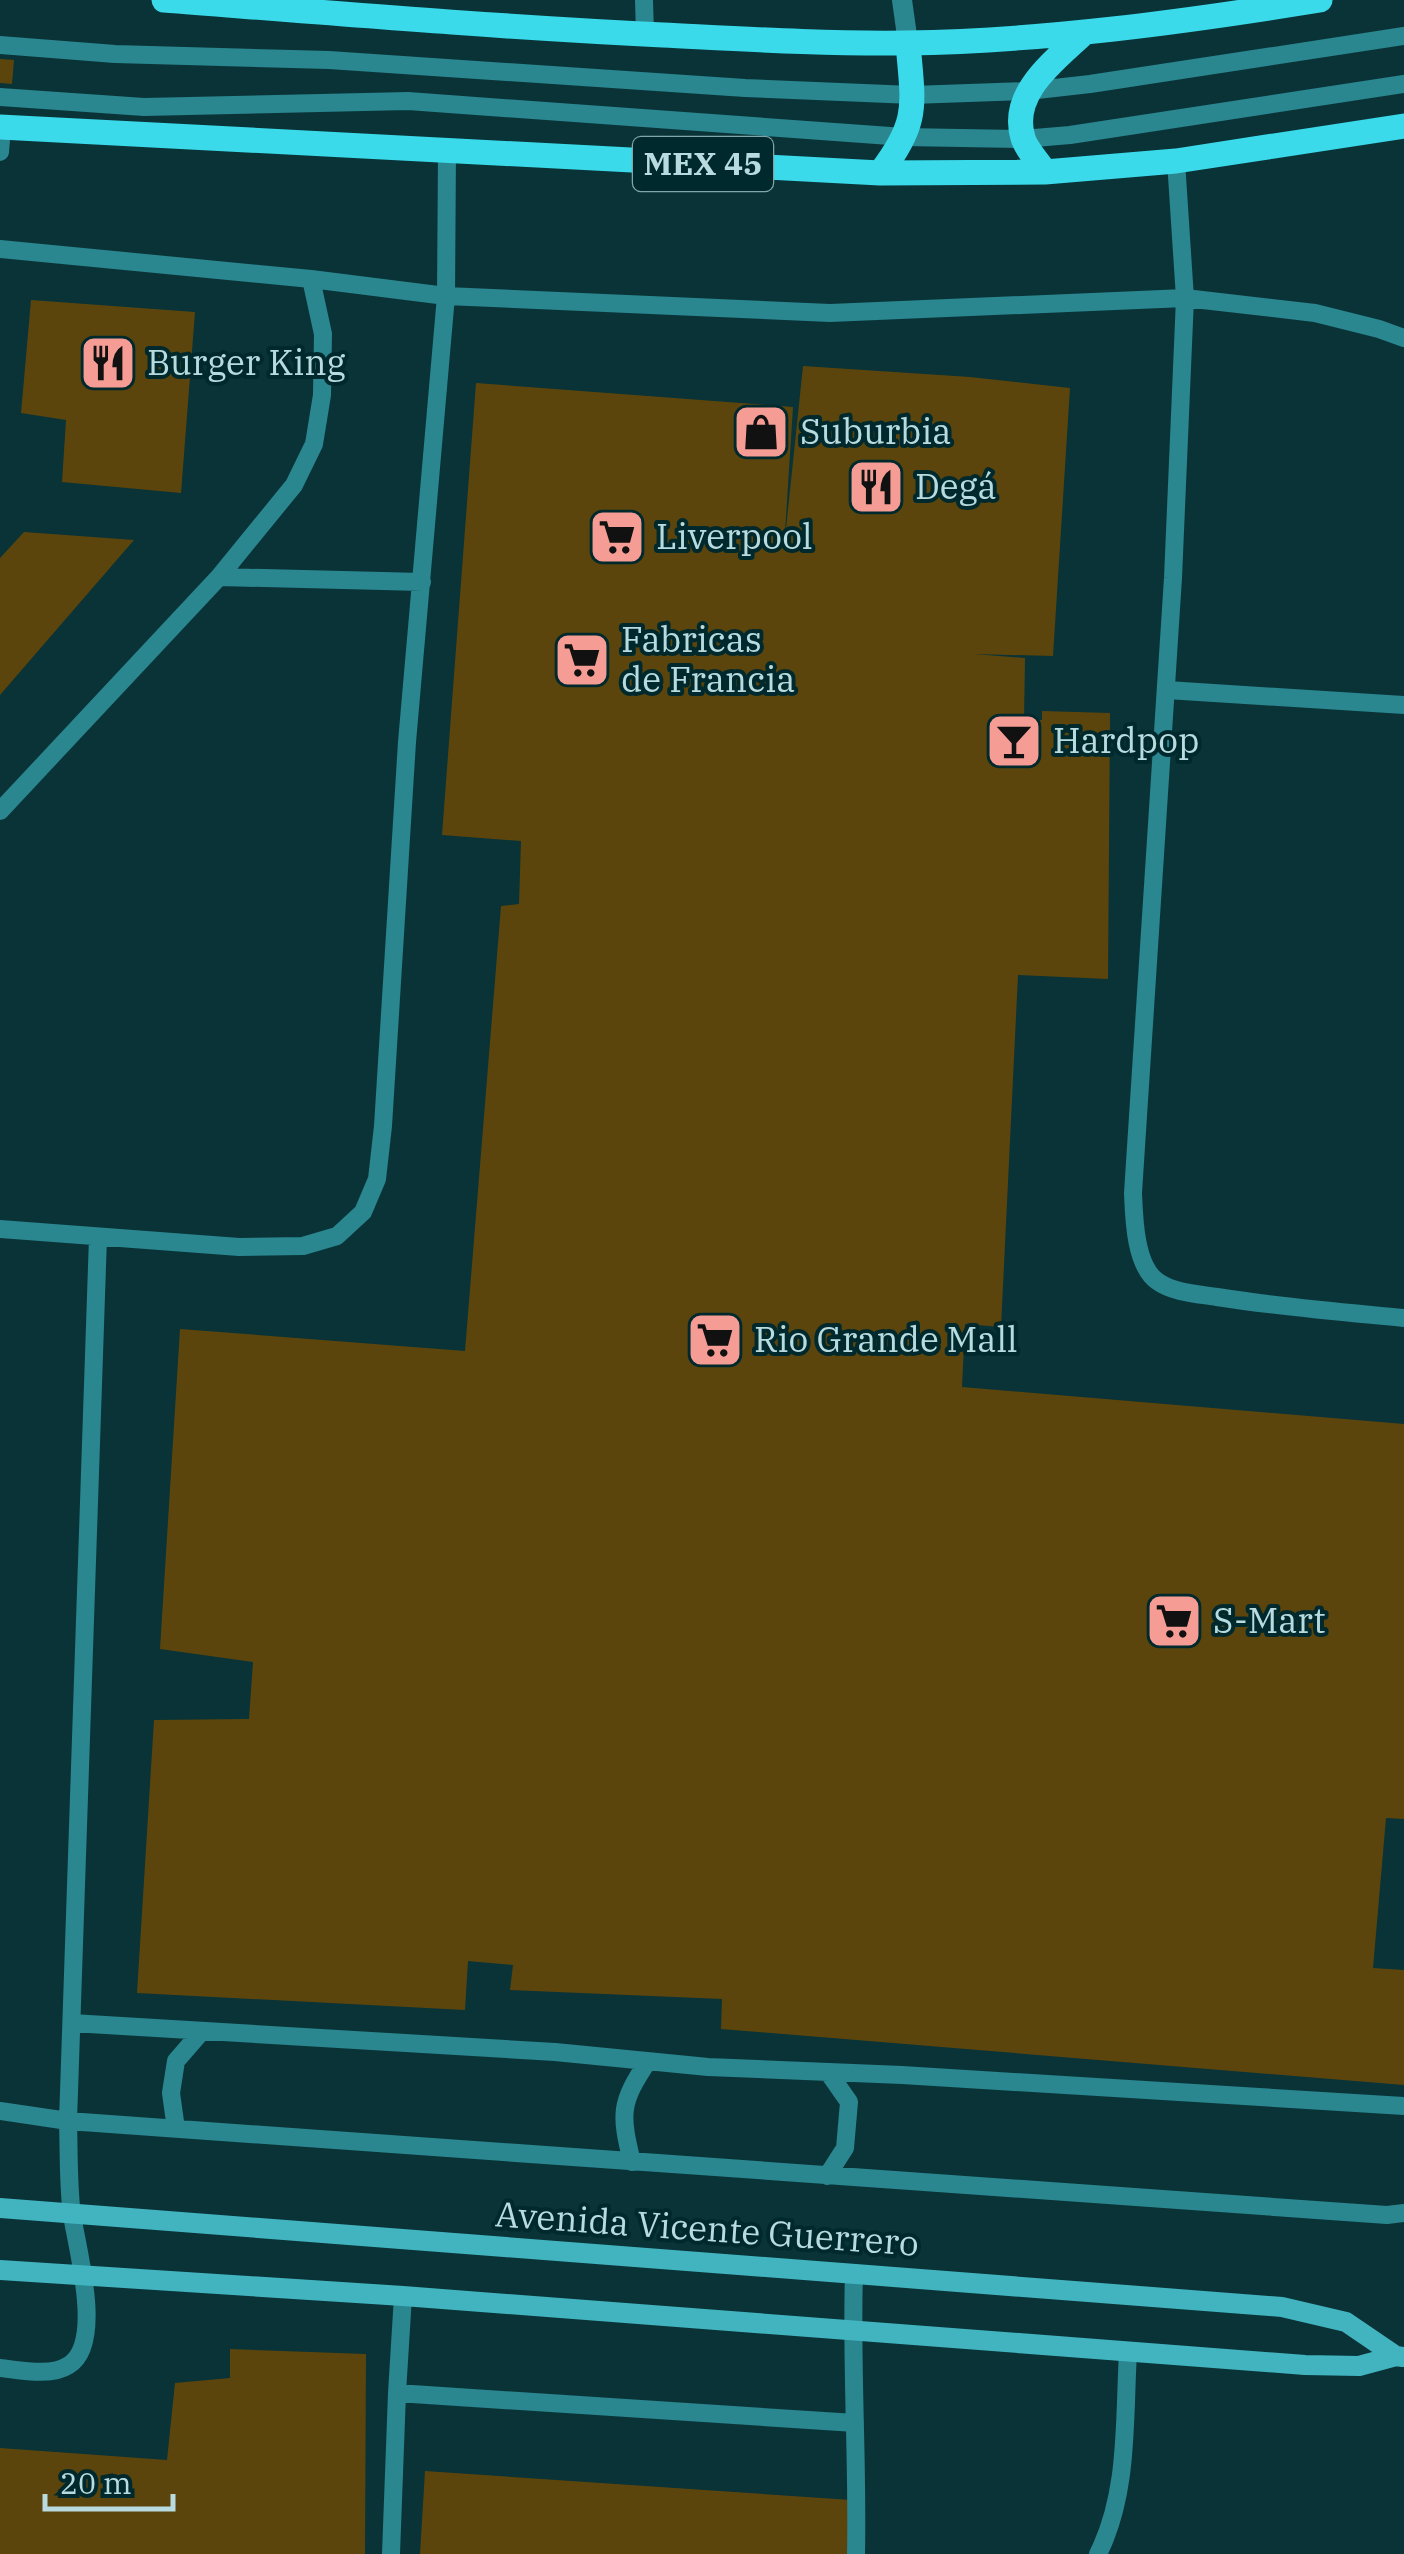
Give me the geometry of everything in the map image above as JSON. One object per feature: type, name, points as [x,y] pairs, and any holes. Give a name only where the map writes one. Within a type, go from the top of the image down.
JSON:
[{"type":"main road","points":[[164,0],[518,28],[814,43],[994,40],[1209,18],[1320,0]]},
{"type":"main road","points":[[1045,172],[1023,139],[1020,115],[1028,91],[1040,75],[1085,32]]},
{"type":"main road","points":[[880,173],[897,151],[912,116],[908,43]]},
{"type":"main road","name":"MEX 45","points":[[1,135],[880,173],[1045,172],[1176,161],[1404,126]]},
{"type":"street","points":[[902,0],[908,43]]},
{"type":"street","name":"Avenida Vicente Guerrero","points":[[0,2208],[1282,2307],[1346,2322],[1400,2357]]},
{"type":"street","name":"Avenida Vicente Guerrero","points":[[0,2270],[404,2296],[1306,2365],[1359,2366],[1400,2357]]},
{"type":"lane","points":[[644,0],[645,34]]},
{"type":"lane","points":[[0,46],[115,54],[329,60],[912,95],[1028,91],[1404,36]]},
{"type":"lane","points":[[0,98],[144,107],[408,101],[904,137],[1023,139],[1070,136],[1404,84]]},
{"type":"lane","points":[[0,1229],[240,1247],[303,1246],[337,1236],[363,1212],[377,1179],[407,742],[446,296],[447,152]]},
{"type":"lane","points":[[1176,161],[1184,298],[1167,690],[1133,1193],[1135,1232],[1144,1261],[1156,1281],[1183,1292],[1404,1318]]},
{"type":"lane","points":[[0,249],[446,296],[830,313],[1184,298],[1314,313],[1404,338]]},
{"type":"lane","points":[[0,812],[220,577],[294,485],[314,444],[322,395],[323,334],[310,279]]},
{"type":"lane","points":[[220,577],[422,582]]},
{"type":"lane","points":[[1167,690],[1404,705]]},
{"type":"lane","points":[[0,2368],[48,2371],[68,2367],[81,2354],[86,2330],[84,2276],[72,2212],[68,2121],[98,1237]]},
{"type":"lane","points":[[72,2023],[555,2052],[708,2067],[1404,2106]]},
{"type":"lane","points":[[176,2129],[172,2094],[176,2062],[202,2031]]},
{"type":"lane","points":[[632,2162],[623,2128],[627,2093],[648,2062]]},
{"type":"lane","points":[[828,2072],[849,2102],[845,2148],[828,2176]]},
{"type":"lane","points":[[0,2111],[68,2121],[176,2129],[1387,2215],[1404,2213]]},
{"type":"lane","points":[[854,2273],[856,2554]]},
{"type":"lane","points":[[390,2554],[404,2296]]},
{"type":"lane","points":[[1098,2554],[1110,2530],[1121,2479],[1128,2352]]},
{"type":"lane","points":[[397,2393],[855,2423]]},
{"type":"building","points":[[0,59],[14,60],[12,84],[0,83]]},
{"type":"building","name":"Burger King","points":[[31,300],[195,312],[181,493],[62,482],[66,420],[21,413]]},
{"type":"building","name":"Rio Grande Mall","points":[[803,366],[1070,388],[1053,656],[973,654],[1025,658],[1024,720],[1042,720],[1042,711],[1110,713],[1108,979],[1018,975],[1001,1327],[965,1324],[962,1387],[1404,1424],[1404,1819],[1386,1818],[1373,1968],[1404,1970],[1404,2085],[721,2029],[722,1999],[510,1990],[513,1965],[468,1961],[465,2010],[137,1993],[154,1720],[249,1719],[253,1662],[160,1649],[180,1329],[465,1351],[501,906],[519,904],[521,841],[442,835],[476,383],[793,407],[784,548]]},
{"type":"building","points":[[24,532],[134,540],[0,695],[0,558]]},
{"type":"building","points":[[230,2349],[366,2354],[365,2554],[0,2554],[0,2448],[167,2460],[175,2383],[230,2378]]},
{"type":"building","points":[[425,2471],[851,2500],[847,2554],[420,2554]]},
{"type":"place","name":"Burger King","points":[[108,363]]},
{"type":"place","name":"Suburbia","points":[[761,432]]},
{"type":"place","name":"Degá","points":[[876,487]]},
{"type":"place","name":"Liverpool","points":[[617,537]]},
{"type":"place","name":"Fabricas de Francia","points":[[582,660]]},
{"type":"place","name":"Hardpop","points":[[1014,741]]},
{"type":"place","name":"Rio Grande Mall","points":[[715,1340]]},
{"type":"place","name":"S-Mart","points":[[1174,1621]]}]
